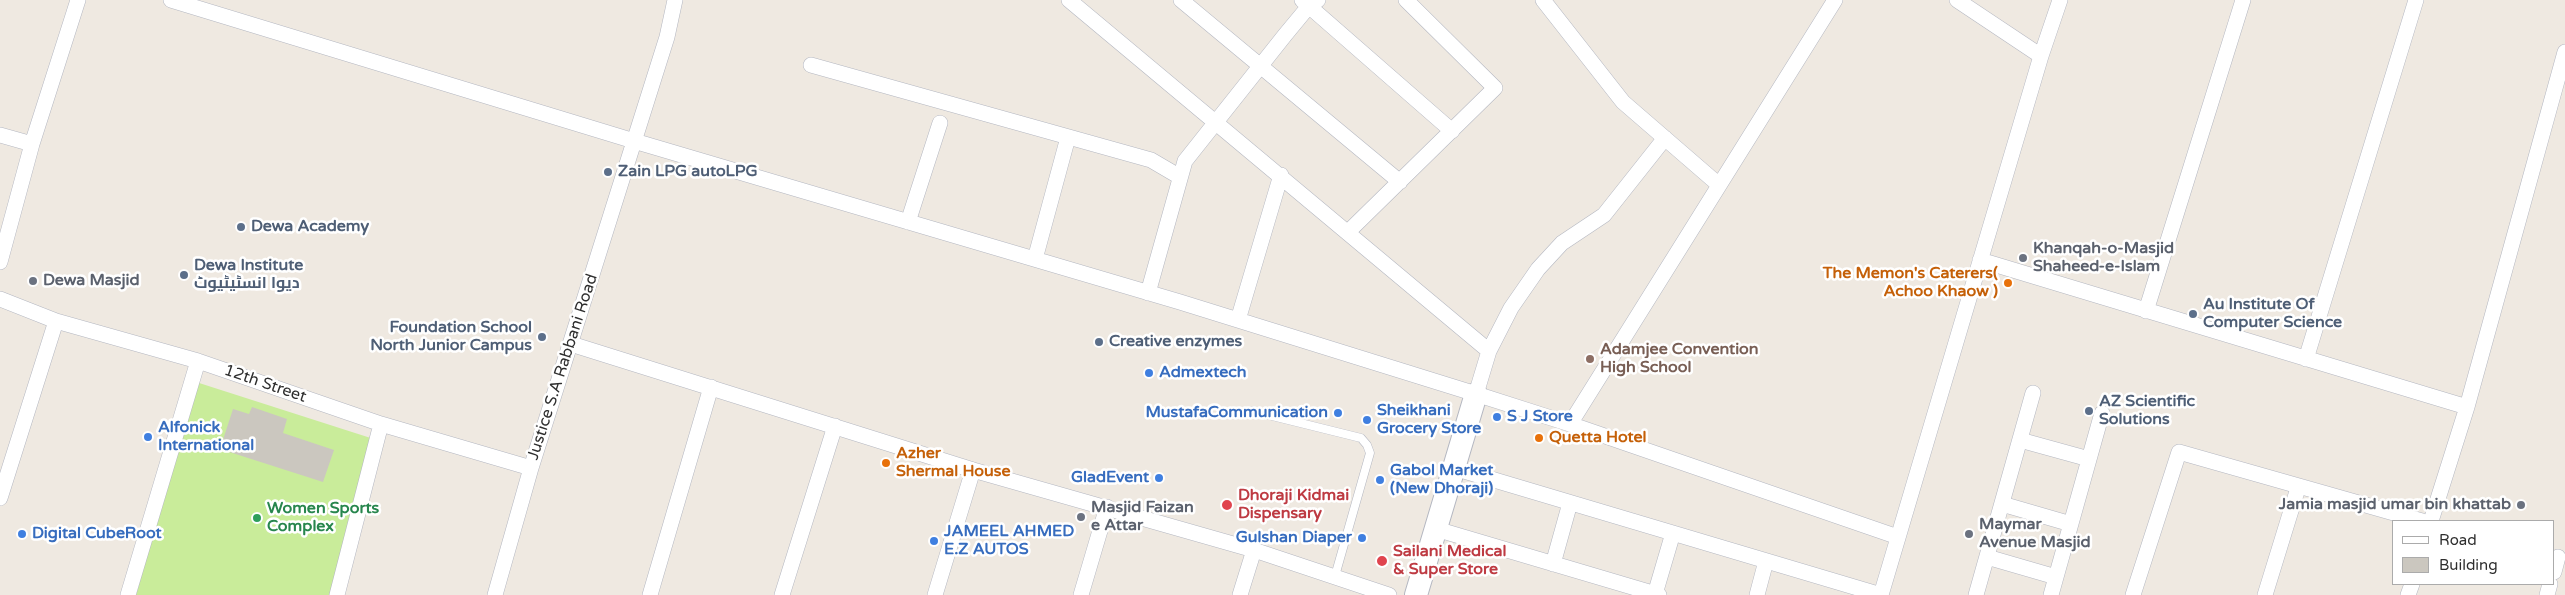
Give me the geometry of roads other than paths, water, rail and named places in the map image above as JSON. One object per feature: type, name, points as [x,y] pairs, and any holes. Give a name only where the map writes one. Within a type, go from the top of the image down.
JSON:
[{"type":"street","points":[[0,262],[32,144],[78,0]]},
{"type":"street","points":[[172,0],[1238,320],[1476,394],[1570,424],[1898,537]]},
{"type":"street","name":"Justice S.A Rabbani Road","points":[[495,595],[531,468],[667,37],[675,0]]},
{"type":"street","points":[[1069,0],[1217,121],[1489,351]]},
{"type":"street","points":[[1181,0],[1400,182]]},
{"type":"street","points":[[1348,232],[1495,88],[1406,0]]},
{"type":"street","points":[[1543,0],[1624,102],[1719,185]]},
{"type":"street","points":[[1570,424],[1835,0]]},
{"type":"street","points":[[1957,0],[2041,56]]},
{"type":"street","points":[[1454,468],[1881,595],[2041,56],[2060,0]]},
{"type":"street","points":[[2146,311],[2244,0]]},
{"type":"street","points":[[2306,359],[2416,0]]},
{"type":"street","points":[[1148,293],[1185,161],[1310,2],[1452,131]]},
{"type":"street","points":[[2431,520],[2467,407],[2565,52]]},
{"type":"street","points":[[811,65],[1151,160],[1180,177]]},
{"type":"street","points":[[908,222],[940,123]]},
{"type":"street","points":[[0,135],[32,144]]},
{"type":"street","points":[[1416,595],[1489,351],[1511,308],[1538,269],[1562,244],[1604,215],[1665,138]]},
{"type":"street","points":[[1035,259],[1068,141]]},
{"type":"street","points":[[1238,320],[1281,175]]},
{"type":"street","points":[[1980,260],[2467,407]]},
{"type":"street","name":"12th Street","points":[[0,299],[56,320],[198,361],[381,424],[531,468]]},
{"type":"street","points":[[0,498],[56,320]]},
{"type":"street","points":[[571,344],[973,470],[1254,550],[1389,595]]},
{"type":"street","points":[[128,595],[198,361]]},
{"type":"street","points":[[650,595],[712,387]]},
{"type":"street","points":[[1976,595],[2033,393]]},
{"type":"street","points":[[2051,595],[2102,413]]},
{"type":"street","points":[[337,595],[381,424]]},
{"type":"street","points":[[782,595],[835,426]]},
{"type":"street","points":[[2020,440],[2089,460]]},
{"type":"street","points":[[2133,595],[2178,452],[2298,488],[2418,520]]},
{"type":"street","points":[[935,595],[973,470]]},
{"type":"street","points":[[2265,595],[2298,488]]},
{"type":"street","points":[[1553,564],[1570,503]]},
{"type":"street","points":[[2002,504],[2071,524]]},
{"type":"street","points":[[1081,595],[1107,507]]},
{"type":"street","points":[[1436,529],[1657,594],[1673,533]]},
{"type":"street","points":[[1240,595],[1254,550]]},
{"type":"street","points":[[1987,556],[2056,577]]},
{"type":"street","points":[[2555,569],[2559,557]]},
{"type":"street","points":[[1756,595],[1766,561]]},
{"type":"lane","points":[[1252,410],[1362,438],[1367,445],[1370,453],[1335,576]]},
{"type":"place","name":"Zain LPG autoLPG","points":[[608,172]]},
{"type":"place","name":"Dewa Academy","points":[[241,227]]},
{"type":"place","name":"Khanqah-o-Masjid Shaheed-e-Islam","points":[[2023,258]]},
{"type":"place","name":"Dewa Institute دیوا انسٹیٹیوٹ","points":[[184,275]]},
{"type":"place","name":"Dewa Masjid","points":[[33,281]]},
{"type":"place","name":"The Memon's Caterers( Achoo Khaow )","points":[[2008,283]]},
{"type":"place","name":"Au Institute Of Computer Science","points":[[2193,314]]},
{"type":"place","name":"Foundation School North Junior Campus","points":[[542,337]]},
{"type":"place","name":"Creative enzymes","points":[[1099,342]]},
{"type":"place","name":"Adamjee Convention High School","points":[[1590,359]]},
{"type":"place","name":"Admextech","points":[[1149,373]]},
{"type":"place","name":"AZ Scientific Solutions","points":[[2089,411]]},
{"type":"place","name":"MustafaCommunication","points":[[1338,413]]},
{"type":"place","name":"S J Store","points":[[1497,417]]},
{"type":"place","name":"Sheikhani Grocery Store","points":[[1367,420]]},
{"type":"place","name":"Alfonick International","points":[[148,437]]},
{"type":"place","name":"Quetta Hotel","points":[[1539,438]]},
{"type":"place","name":"Azher Shermal House","points":[[886,463]]},
{"type":"place","name":"GladEvent","points":[[1159,478]]},
{"type":"place","name":"Gabol Market (New Dhoraji)","points":[[1380,480]]},
{"type":"place","name":"Dhoraji Kidmai Dispensary","points":[[1227,505]]},
{"type":"place","name":"Jamia masjid umar bin khattab","points":[[2521,505]]},
{"type":"place","name":"Masjid Faizan e Attar","points":[[1081,517]]},
{"type":"place","name":"Women Sports Complex","points":[[257,518]]},
{"type":"place","name":"Digital CubeRoot","points":[[22,534]]},
{"type":"place","name":"Maymar Avenue Masjid","points":[[1969,534]]},
{"type":"place","name":"Gulshan Diaper","points":[[1362,538]]},
{"type":"place","name":"JAMEEL AHMED E.Z AUTOS","points":[[934,541]]},
{"type":"place","name":"Sailani Medical & Super Store","points":[[1382,561]]}]
